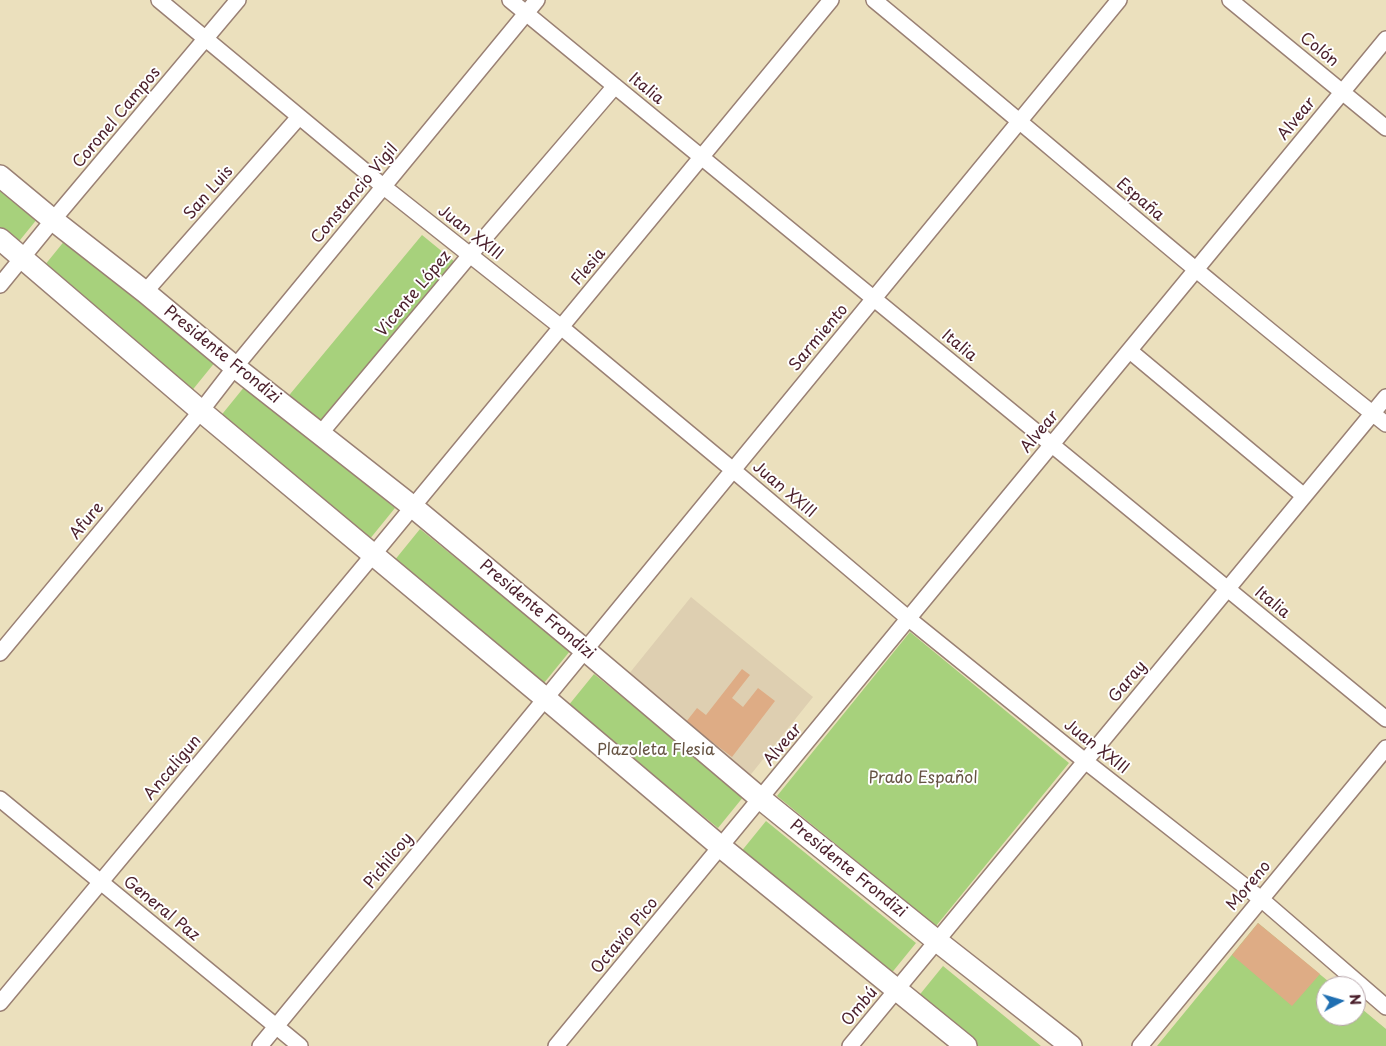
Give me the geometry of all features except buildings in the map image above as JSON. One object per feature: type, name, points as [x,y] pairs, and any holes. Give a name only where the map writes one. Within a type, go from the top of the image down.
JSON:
[{"type":"main road","name":"Presidente Frondizi","points":[[0,176],[413,507],[761,799],[1071,1046]]},
{"type":"main road","points":[[0,239],[201,411],[545,698],[721,848],[966,1046]]},
{"type":"street","name":"Juan XXIII","points":[[159,0],[384,187],[561,327],[909,619],[1085,762],[1261,899],[1386,1007]]},
{"type":"street","name":"Coronel Campos","points":[[0,285],[238,0]]},
{"type":"street","name":"Italia","points":[[510,0],[1386,719]]},
{"type":"street","name":"Constancio Vigil","points":[[201,411],[235,366],[537,0]]},
{"type":"street","name":"Flesia","points":[[373,556],[831,0]]},
{"type":"street","name":"España","points":[[874,0],[1196,271],[1386,424]]},
{"type":"street","name":"Sarmiento","points":[[545,698],[1120,0]]},
{"type":"street","name":"Colón","points":[[1230,0],[1386,128]]},
{"type":"street","name":"Alvear","points":[[721,848],[1386,39]]},
{"type":"street","name":"Vicente López","points":[[320,434],[615,86]]},
{"type":"street","name":"San Luis","points":[[145,292],[299,117]]},
{"type":"street","points":[[1130,351],[1304,496]]},
{"type":"street","name":"Garay","points":[[897,990],[1386,397]]},
{"type":"street","name":"Afure","points":[[0,653],[201,411]]},
{"type":"street","name":"Ancaligun","points":[[0,1003],[373,556]]},
{"type":"street","name":"Pichilcoy","points":[[260,1046],[545,698]]},
{"type":"street","name":"Moreno","points":[[1140,1046],[1386,748]]},
{"type":"street","name":"General Paz","points":[[0,798],[300,1046]]},
{"type":"street","name":"Octavio Pico","points":[[556,1046],[721,848]]},
{"type":"street","name":"Ombú","points":[[850,1046],[897,990]]},
{"type":"shaded area","points":[[691,597],[813,697],[748,778],[628,675]]},
{"type":"green space","points":[[0,178],[42,213],[16,245],[0,231]]},
{"type":"green space","points":[[422,235],[455,262],[319,427],[286,399]]},
{"type":"green space","points":[[66,239],[216,361],[190,393],[40,271]]},
{"type":"green space","points":[[245,386],[395,508],[369,540],[219,418]]},
{"type":"green space","points":[[420,529],[570,651],[544,683],[394,561]]},
{"type":"green space","name":"Prado Español","points":[[910,632],[1069,763],[936,926],[777,796]]},
{"type":"green space","name":"Plazoleta Flesia","points":[[594,674],[744,796],[718,828],[568,706]]},
{"type":"green space","points":[[766,821],[916,943],[890,975],[740,853]]},
{"type":"green space","points":[[1258,923],[1322,976],[1316,976],[1316,1026],[1366,1026],[1366,1012],[1386,1029],[1386,1046],[1157,1046]]},
{"type":"green space","points":[[943,966],[1041,1046],[976,1046],[917,998]]}]
